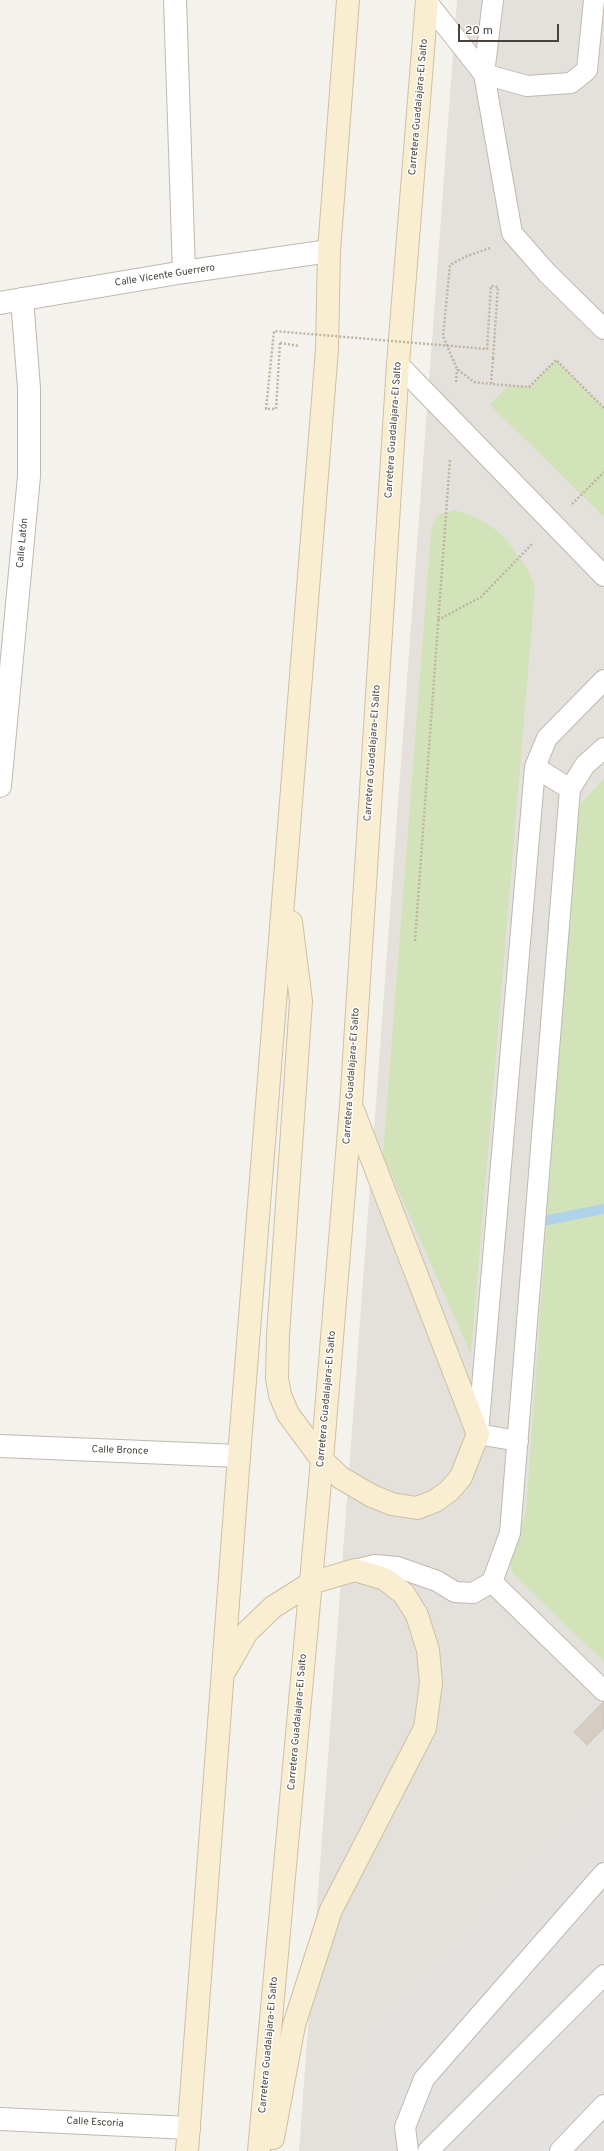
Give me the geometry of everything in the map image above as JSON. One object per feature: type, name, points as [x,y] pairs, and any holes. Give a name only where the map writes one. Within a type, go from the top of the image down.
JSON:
[{"type":"main road","points":[[187,2151],[239,1456],[327,350],[330,251],[348,0]]},
{"type":"main road","name":"Carretera Guadalajara-El Salto","points":[[259,2151],[322,1460],[351,1106],[398,364],[427,1]]},
{"type":"main road","points":[[286,875],[301,1001],[278,1335],[278,1378],[280,1394],[288,1414],[322,1460],[340,1478],[372,1496],[392,1504],[417,1508],[435,1501],[449,1491],[461,1477],[478,1434],[351,1106]]},
{"type":"main road","points":[[223,1674],[247,1632],[273,1607],[311,1583],[354,1570],[385,1579],[404,1594],[417,1615],[428,1650],[431,1683],[426,1728],[331,1910],[294,2025],[270,2151]]},
{"type":"street","points":[[174,0],[184,272]]},
{"type":"street","name":"Calle Vicente Guerrero","points":[[0,304],[184,272],[330,251]]},
{"type":"street","name":"Calle Latón","points":[[0,786],[29,476],[29,388],[22,299]]},
{"type":"street","name":"Calle Bronce","points":[[0,1446],[239,1456]]},
{"type":"street","name":"Calle Escoria","points":[[0,2119],[189,2128]]},
{"type":"lane","points":[[493,0],[484,74],[512,233],[547,273],[604,329]]},
{"type":"lane","points":[[427,1],[484,74],[527,86],[570,83],[587,70],[594,0]]},
{"type":"lane","points":[[398,364],[604,576]]},
{"type":"lane","points":[[518,1441],[478,1434],[535,767],[547,738],[604,680]]},
{"type":"lane","points":[[354,1570],[375,1565],[397,1567],[437,1581],[455,1592],[473,1593],[492,1582],[510,1533],[570,790],[585,765],[604,748]]},
{"type":"lane","points":[[535,767],[570,790]]},
{"type":"lane","points":[[492,1582],[604,1691]]},
{"type":"lane","points":[[408,2151],[405,2128],[424,2079],[604,1873]]},
{"type":"lane","points":[[428,2151],[604,1975]]},
{"type":"lane","points":[[560,2151],[604,2105]]},
{"type":"path","points":[[415,941],[457,369],[443,336],[450,265],[467,256],[492,248],[512,233]]},
{"type":"path","points":[[280,343],[276,409],[266,409],[274,331],[487,350],[490,286],[498,287],[491,384]]},
{"type":"path","points":[[457,369],[474,382],[528,387],[556,360],[604,408]]},
{"type":"path","points":[[438,620],[481,597],[604,472]]},
{"type":"shaded area","points":[[457,0],[604,0],[604,2151],[299,2151]]},
{"type":"shaded area","points":[[604,1793],[604,2151],[359,2151],[369,2038]]},
{"type":"green space","points":[[556,360],[604,408],[604,517],[490,405],[508,386],[529,387]]},
{"type":"green space","points":[[455,510],[477,518],[492,527],[506,539],[528,570],[535,588],[471,1355],[383,1155],[431,532],[434,521],[438,515]]},
{"type":"green space","points":[[604,779],[604,1662],[513,1574],[509,1558],[526,1512],[576,808]]},
{"type":"building","points":[[604,1701],[604,1728],[587,1745],[574,1732]]},
{"type":"waterway","points":[[538,1222],[604,1209]]}]
